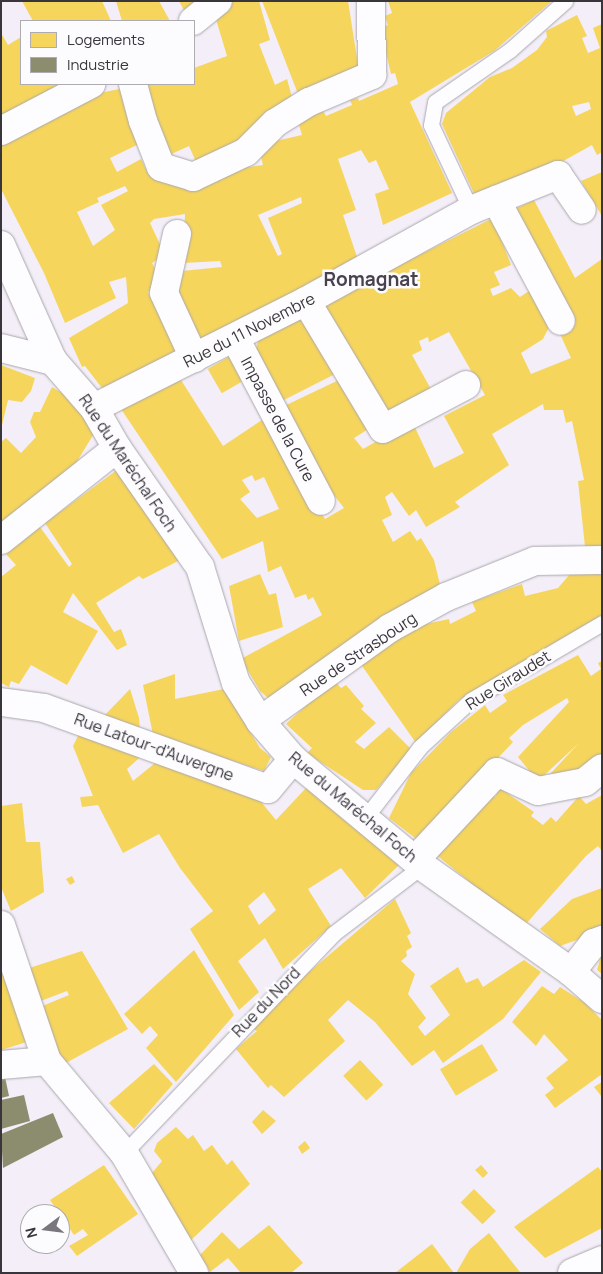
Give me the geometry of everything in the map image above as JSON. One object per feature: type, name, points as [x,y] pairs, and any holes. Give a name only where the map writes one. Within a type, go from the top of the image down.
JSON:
[{"type":"street","points":[[193,20],[218,1]]},
{"type":"street","points":[[133,85],[143,122],[161,167],[192,177],[246,152],[275,124],[309,102],[372,74],[371,1]]},
{"type":"street","points":[[1,131],[89,85]]},
{"type":"street","name":"Rue du 11 Novembre","points":[[94,408],[306,301],[471,210],[558,175],[582,210]]},
{"type":"street","points":[[496,200],[561,321]]},
{"type":"street","points":[[177,234],[164,293],[194,358]]},
{"type":"street","name":"Rue du Maréchal Foch","points":[[1,245],[52,361],[94,408],[117,448],[200,567],[236,682],[260,721],[292,759],[419,863],[572,972],[602,999]]},
{"type":"street","points":[[306,301],[383,429],[466,385]]},
{"type":"street","name":"Impasse de la Cure","points":[[235,338],[321,501]]},
{"type":"street","points":[[1,348],[52,361]]},
{"type":"street","points":[[1,540],[117,448]]},
{"type":"street","name":"Rue de Strasbourg","points":[[260,721],[390,628],[446,597],[535,561],[602,560]]},
{"type":"street","name":"Rue Latour-d'Auvergne","points":[[1,702],[44,708],[268,789],[292,759]]},
{"type":"street","points":[[419,863],[497,772],[538,790],[585,782],[602,768]]},
{"type":"street","points":[[1,925],[47,1061],[124,1153],[194,1273]]},
{"type":"street","points":[[572,972],[594,943],[602,940]]},
{"type":"street","points":[[1,1065],[47,1061]]},
{"type":"street","points":[[572,1273],[602,1260]]},
{"type":"lane","points":[[471,210],[431,125],[436,102],[510,50],[564,1]]},
{"type":"lane","name":"Rue Giraudet","points":[[366,818],[420,747],[471,700],[602,623]]},
{"type":"lane","name":"Rue du Nord","points":[[124,1153],[333,934],[419,863]]},
{"type":"building: Logements","points":[[22,1],[102,1],[111,20],[32,20]]},
{"type":"building: Logements","points":[[116,1],[159,1],[169,20],[122,20]]},
{"type":"building: Logements","points":[[179,1],[208,1],[187,16]]},
{"type":"building: Logements","points":[[231,1],[259,1],[270,40],[259,44],[275,85],[287,79],[295,108],[262,132],[196,162],[189,146],[167,156],[142,85],[195,85],[195,68],[227,56],[215,16]]},
{"type":"building: Logements","points":[[262,1],[348,1],[359,71],[300,99]]},
{"type":"building: Logements","points":[[388,1],[552,1],[494,51],[410,102],[452,193],[383,225],[375,194],[389,189],[376,160],[369,163],[361,150],[338,159],[356,210],[343,215],[359,263],[198,345],[174,294],[182,271],[222,267],[220,261],[183,263],[185,214],[154,219],[150,223],[165,255],[152,263],[159,276],[156,288],[148,292],[181,353],[105,392],[85,366],[82,367],[69,338],[128,303],[126,277],[109,282],[116,298],[65,323],[44,273],[1,189],[1,144],[94,94],[125,88],[141,143],[110,158],[117,172],[141,159],[148,174],[193,190],[241,168],[263,165],[258,145],[302,135],[296,115],[320,105],[326,116],[352,105],[350,100],[358,98],[359,101],[398,84],[395,73],[391,74],[383,40],[375,29],[388,25],[385,16],[392,13]],"holes":[[[125,186],[128,191],[101,205],[115,230],[93,246],[77,212],[99,202],[97,198]],[[301,197],[302,203],[268,218],[282,254],[278,256],[258,215]]]},
{"type":"building: Logements","points":[[577,15],[587,36],[582,38],[588,53],[600,48],[593,28],[602,24],[602,152],[597,155],[592,145],[549,169],[477,200],[442,124],[446,113],[490,77],[512,68],[537,50],[547,37],[546,31]],"holes":[[[589,102],[591,109],[576,116],[572,106]]]},
{"type":"building: Logements","points":[[1,33],[8,45],[20,38],[20,85],[62,85],[1,125]]},
{"type":"building: Logements","points":[[602,172],[602,216],[581,181]]},
{"type":"building: Logements","points":[[534,200],[575,278],[602,259],[602,548],[586,556],[578,481],[584,480],[572,421],[566,423],[563,410],[544,410],[543,404],[492,434],[509,465],[455,502],[460,507],[426,527],[416,510],[409,516],[392,492],[385,497],[392,515],[382,520],[393,542],[410,531],[417,541],[421,538],[434,560],[442,593],[274,703],[260,691],[241,659],[322,615],[313,597],[308,600],[306,594],[295,598],[281,566],[268,572],[263,541],[222,559],[121,409],[181,380],[223,446],[268,416],[304,498],[311,495],[325,519],[344,508],[305,458],[312,454],[280,408],[341,379],[370,428],[354,438],[363,449],[412,421],[434,468],[464,453],[444,416],[485,395],[449,332],[429,342],[428,337],[419,341],[422,350],[412,355],[432,391],[391,416],[367,389],[372,384],[360,363],[354,366],[318,306],[493,218],[511,265],[494,272],[500,285],[490,289],[493,296],[511,288],[520,297],[535,287],[550,325],[543,339],[521,353],[531,374],[571,358],[560,334],[575,324],[543,278],[511,211]],"holes":[[[252,475],[255,481],[264,477],[279,509],[257,518],[240,499],[250,492],[242,480]]]},
{"type":"building: Logements","points":[[302,315],[337,373],[274,405],[253,357],[259,339]]},
{"type":"building: Logements","points":[[232,355],[246,379],[222,393],[208,369]]},
{"type":"building: Logements","points":[[1,365],[35,378],[31,391],[22,402],[8,400],[2,425]]},
{"type":"building: Logements","points":[[52,387],[72,399],[98,427],[73,468],[1,525],[1,442],[6,438],[21,453],[36,437],[30,422],[34,412],[40,412]]},
{"type":"building: Logements","points":[[121,467],[182,559],[143,579],[139,576],[96,603],[114,632],[121,629],[127,645],[117,650],[73,593],[63,612],[98,631],[67,685],[31,665],[19,684],[11,681],[9,687],[1,683],[1,577],[16,565],[6,554],[40,527],[69,567],[72,564],[45,523]]},
{"type":"building: Logements","points":[[598,570],[602,578],[602,615],[459,700],[416,743],[360,663],[412,627],[449,619],[450,624],[476,611],[472,602],[522,584],[525,596],[558,588],[570,574]]},
{"type":"building: Logements","points":[[260,574],[269,595],[276,593],[283,627],[239,641],[229,586]]},
{"type":"building: Logements","points":[[578,655],[591,676],[601,669],[598,663],[602,661],[602,761],[556,780],[551,773],[579,743],[538,781],[518,757],[569,702],[567,698],[523,725],[509,738],[513,742],[419,841],[389,818],[411,773],[451,732],[485,705],[490,713],[507,701],[503,695]]},
{"type":"building: Logements","points":[[175,674],[175,699],[224,689],[260,748],[271,757],[264,771],[153,735],[143,685]]},
{"type":"building: Logements","points":[[334,680],[341,688],[346,685],[364,706],[361,709],[376,723],[355,742],[364,749],[389,727],[411,749],[376,790],[363,790],[307,753],[312,748],[286,724]]},
{"type":"building: Logements","points":[[130,689],[139,718],[140,730],[104,716]]},
{"type":"building: Logements","points":[[83,726],[147,751],[127,769],[133,781],[160,759],[257,797],[276,820],[306,788],[399,865],[365,898],[341,868],[308,889],[331,926],[283,969],[265,938],[238,961],[259,992],[239,1010],[190,929],[213,911],[180,868],[159,834],[123,853],[98,805],[82,807],[80,797],[93,796],[73,746]],"holes":[[[264,892],[276,910],[259,925],[248,906]]]},
{"type":"building: Logements","points":[[500,788],[534,812],[531,816],[543,825],[551,817],[556,822],[579,796],[586,804],[602,795],[602,851],[598,846],[586,856],[525,925],[469,887],[471,883],[434,853],[489,793],[495,797]]},
{"type":"building: Logements","points":[[22,803],[26,842],[40,842],[44,892],[11,911],[1,887],[1,806]]},
{"type":"building: Logements","points":[[72,876],[75,882],[70,885],[66,879]]},
{"type":"building: Logements","points":[[602,888],[602,931],[560,946],[540,929],[572,899]]},
{"type":"building: Logements","points":[[395,899],[411,933],[407,936],[412,947],[406,951],[407,956],[401,961],[415,974],[408,994],[426,1018],[418,1027],[425,1036],[450,1015],[430,986],[458,967],[466,983],[478,978],[483,987],[524,960],[541,972],[503,1019],[443,1063],[434,1050],[412,1066],[375,1022],[348,1000],[328,1020],[345,1041],[284,1097],[271,1085],[268,1088],[236,1049],[257,1031],[253,1029],[260,1020],[309,972]]},
{"type":"building: Logements","points":[[1,950],[33,1040],[1,1050]]},
{"type":"building: Logements","points":[[194,950],[234,1015],[176,1082],[146,1048],[158,1035],[150,1026],[142,1034],[124,1014]]},
{"type":"building: Logements","points":[[82,951],[128,1029],[64,1064],[47,1030],[40,1007],[69,995],[67,991],[38,1002],[26,969]]},
{"type":"building: Logements","points":[[602,953],[602,974],[597,970]]},
{"type":"building: Logements","points":[[542,986],[554,994],[560,987],[585,1003],[602,1020],[602,1074],[555,1108],[545,1095],[554,1088],[546,1078],[568,1060],[544,1034],[536,1046],[512,1022]]},
{"type":"building: Logements","points":[[482,1044],[498,1071],[456,1096],[440,1069]]},
{"type":"building: Logements","points":[[360,1060],[383,1085],[366,1101],[343,1076]]},
{"type":"building: Logements","points":[[154,1064],[173,1084],[134,1129],[109,1103]]},
{"type":"building: Logements","points":[[602,1082],[602,1097],[594,1087]]},
{"type":"building: Logements","points":[[263,1110],[276,1121],[262,1134],[252,1122]]},
{"type":"building: Logements","points":[[176,1127],[188,1139],[193,1135],[204,1151],[212,1145],[227,1165],[232,1160],[250,1184],[190,1241],[171,1213],[152,1173],[162,1161],[154,1151],[157,1143]]},
{"type":"building: Logements","points":[[305,1141],[310,1148],[302,1154],[298,1147]]},
{"type":"building: Logements","points":[[104,1165],[138,1214],[77,1256],[70,1245],[88,1235],[83,1229],[74,1235],[70,1229],[70,1204],[53,1204],[50,1200]]},
{"type":"building: Logements","points":[[481,1165],[488,1173],[483,1178],[475,1170]]},
{"type":"building: Logements","points":[[598,1167],[602,1172],[602,1228],[545,1258],[514,1227]]},
{"type":"building: Logements","points":[[474,1189],[496,1211],[482,1224],[461,1202]]},
{"type":"building: Logements","points":[[269,1225],[303,1263],[291,1273],[241,1273],[228,1258],[210,1272],[200,1255],[222,1232],[239,1249]]},
{"type":"building: Logements","points":[[489,1233],[520,1272],[456,1273],[470,1249]]},
{"type":"building: Logements","points":[[432,1244],[454,1273],[395,1273]]},
{"type":"building: Industrie","points":[[5,1077],[9,1096],[1,1098],[1,1078]]},
{"type":"building: Industrie","points":[[24,1095],[30,1121],[1,1129],[1,1100]]},
{"type":"building: Industrie","points":[[53,1113],[63,1137],[3,1168],[1,1134]]},
{"type":"district","name":"Romagnat","points":[[371,280]]}]
